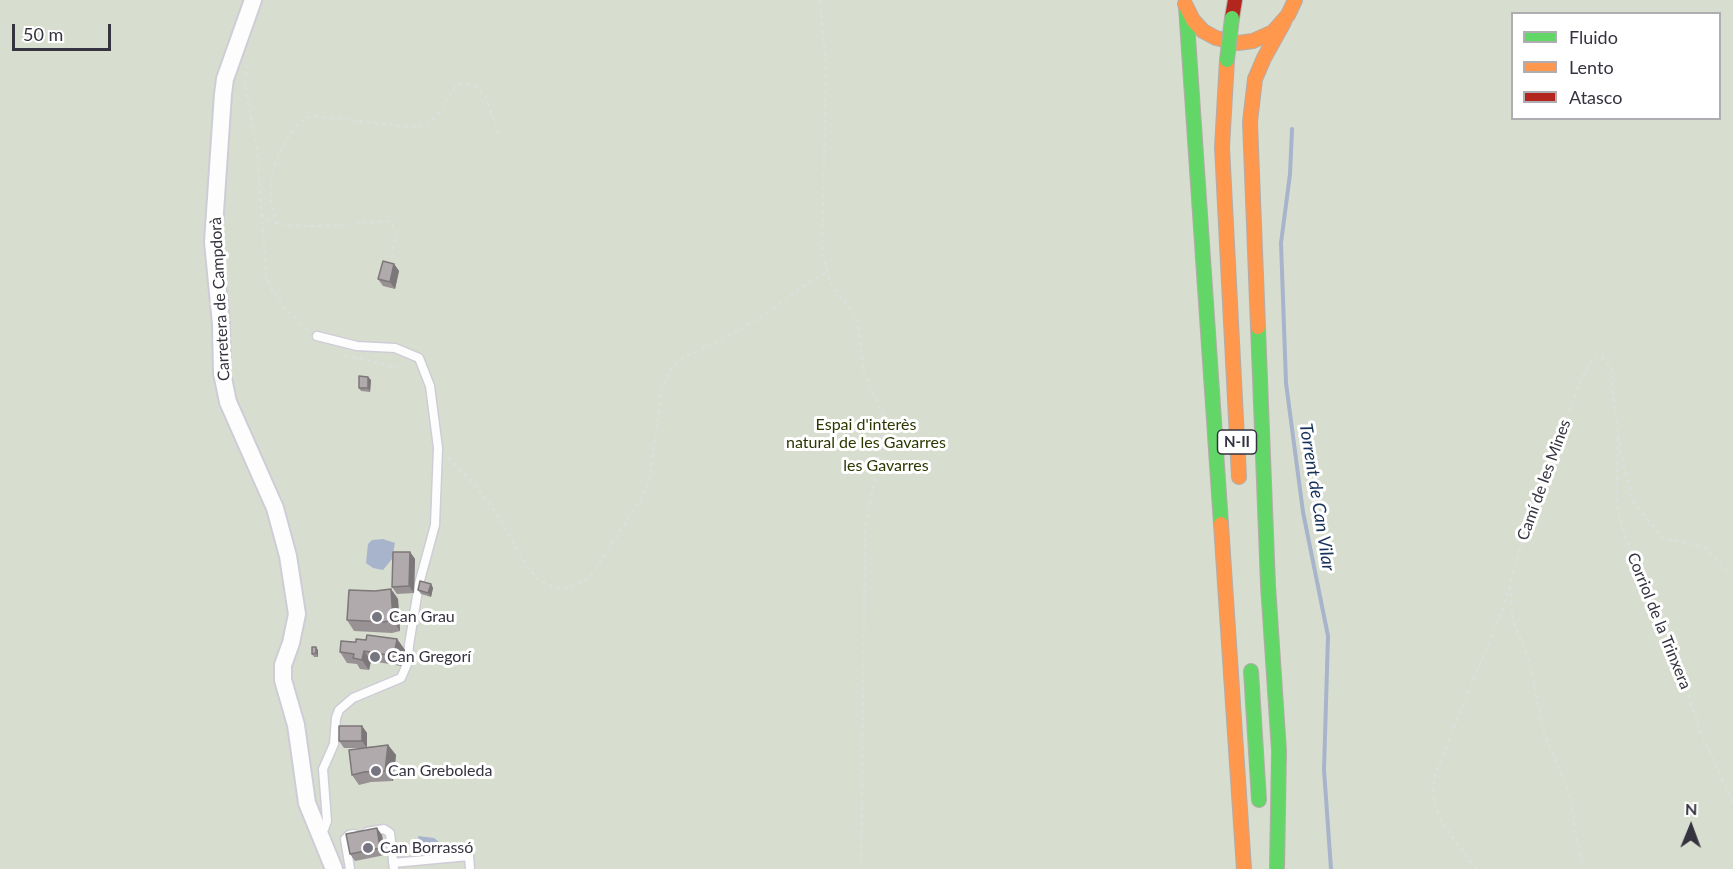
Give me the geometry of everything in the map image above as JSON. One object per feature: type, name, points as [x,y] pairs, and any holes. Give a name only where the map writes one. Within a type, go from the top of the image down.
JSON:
[{"type":"highway","name":"N-II","points":[[1235,0],[1227,60],[1222,147],[1241,495]]},
{"type":"highway","points":[[1277,869],[1278,730],[1268,585],[1250,122],[1255,79],[1295,0]]},
{"type":"highway","points":[[1184,2],[1193,20],[1203,31],[1231,42],[1260,39],[1273,32],[1284,22]]},
{"type":"highway","points":[[1184,2],[1192,81],[1244,869]]},
{"type":"highway","points":[[1250,660],[1259,813]]},
{"type":"street","name":"Carretera de Campdorà","points":[[253,0],[228,71],[223,94],[213,227],[222,324],[222,373],[228,402],[255,458],[275,508],[288,556],[297,614],[291,643],[283,664],[283,680],[296,724],[307,803],[334,869]]},
{"type":"lane","points":[[317,336],[357,346],[395,348],[419,358],[430,386],[438,447],[435,525],[419,584],[408,662],[401,678],[353,698],[339,710],[336,718],[334,744],[323,769],[327,821],[324,830],[318,833]]},
{"type":"lane","points":[[350,869],[345,839],[349,835],[384,828],[390,832],[393,866],[469,856],[470,869]]},
{"type":"path","points":[[820,0],[826,69],[822,250],[830,283],[857,318],[864,372],[886,421],[865,529],[861,869]]},
{"type":"path","points":[[248,63],[245,86],[257,148],[263,255],[271,288],[298,322],[317,336]]},
{"type":"path","points":[[278,224],[271,202],[272,172],[282,146],[304,118],[315,116],[409,127],[423,126],[442,109],[454,88],[460,84],[466,84],[476,87],[485,95],[499,136]]},
{"type":"path","points":[[261,215],[278,224],[324,226],[387,221],[393,226],[396,236],[390,264]]},
{"type":"path","points":[[438,447],[474,484],[497,514],[528,568],[539,580],[556,588],[571,587],[583,582],[595,570],[644,494],[650,476],[661,395],[666,378],[674,365],[683,357],[727,337],[769,312],[800,288],[827,272]]},
{"type":"path","name":"Camí de les Mines","points":[[1476,869],[1443,824],[1434,803],[1433,789],[1436,772],[1504,605],[1534,499],[1582,378],[1593,359],[1598,356],[1602,357],[1612,369],[1618,431],[1634,503],[1663,538],[1704,546],[1733,578]]},
{"type":"path","name":"Corriol de la Trinxera","points":[[1618,431],[1616,498],[1618,513],[1637,572],[1648,590],[1671,643],[1701,733],[1733,803]]},
{"type":"path","points":[[1510,583],[1513,621],[1529,661],[1544,733],[1571,798],[1575,831],[1584,869]]},
{"type":"green space","name":"Espai d'interès natural de les Gavarres","points":[[0,0],[1733,0],[1733,869],[0,869]]},
{"type":"water","points":[[383,539],[395,543],[392,559],[383,570],[373,568],[366,563],[368,544],[372,540]]},
{"type":"water","points":[[418,836],[434,838],[448,849],[446,853],[442,856],[434,854],[428,848],[420,847]]},
{"type":"building","points":[[383,261],[394,264],[390,282],[378,279]]},
{"type":"building","points":[[359,376],[368,377],[368,388],[359,388]]},
{"type":"building","points":[[393,552],[410,552],[409,586],[392,587]]},
{"type":"building","points":[[420,581],[431,584],[428,593],[418,590]]},
{"type":"building","points":[[391,589],[393,620],[384,622],[347,620],[349,590]]},
{"type":"building","points":[[367,635],[397,639],[394,656],[364,651],[362,660],[353,658],[354,654],[340,652],[341,641],[366,640]]},
{"type":"building","points":[[312,647],[316,647],[316,653],[312,654]]},
{"type":"building","points":[[339,726],[362,726],[362,741],[339,741]]},
{"type":"building","points":[[388,745],[385,771],[352,775],[349,750]]},
{"type":"building","points":[[377,828],[380,848],[350,854],[346,834]]},
{"type":"waterway","name":"Torrent de Can Vilar","points":[[1292,129],[1290,174],[1281,243],[1286,383],[1303,512],[1328,636],[1324,770],[1331,869]]},
{"type":"traffic: fast","points":[[1186,7],[1221,524]]},
{"type":"traffic: fast","points":[[1227,60],[1232,18]]},
{"type":"traffic: fast","points":[[1258,327],[1268,585],[1279,751],[1277,869]]},
{"type":"traffic: fast","points":[[1251,671],[1259,800]]},
{"type":"traffic: slow","points":[[1185,4],[1193,20],[1203,31],[1216,38],[1238,43],[1253,41],[1273,32],[1288,15],[1295,0]]},
{"type":"traffic: slow","points":[[1258,327],[1250,122],[1255,79],[1284,22]]},
{"type":"traffic: slow","points":[[1227,60],[1222,147],[1239,477]]},
{"type":"traffic: slow","points":[[1221,524],[1244,869]]},
{"type":"traffic: jam","points":[[1232,18],[1235,0]]},
{"type":"place","name":"Can Grau","points":[[377,617]]},
{"type":"place","name":"Can Gregorí","points":[[375,657]]},
{"type":"place","name":"Can Greboleda","points":[[376,771]]},
{"type":"place","name":"Can Borrassó","points":[[368,848]]},
{"type":"park label","name":"les Gavarres","points":[[886,466]]}]
